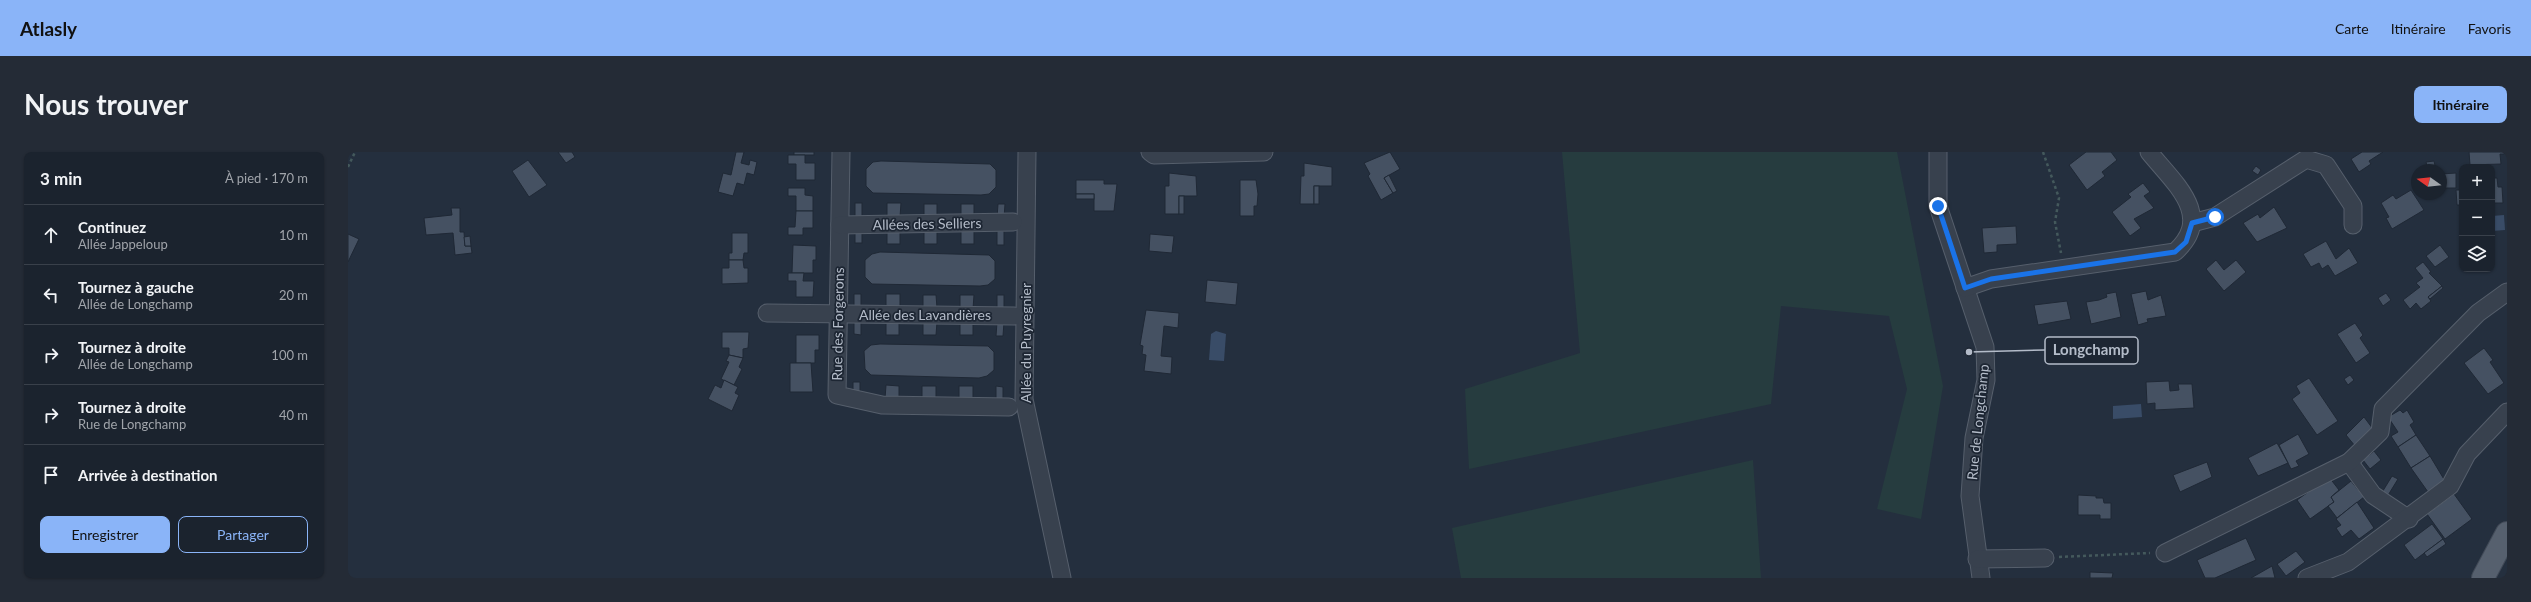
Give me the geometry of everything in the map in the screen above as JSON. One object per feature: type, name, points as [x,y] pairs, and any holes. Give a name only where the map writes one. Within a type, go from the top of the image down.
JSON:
[{"type":"main road","points":[[2483,578],[2507,533]]},
{"type":"street","name":"Rue des Forgerons","points":[[841,152],[837,315],[837,395],[882,405],[1009,407]]},
{"type":"street","name":"Allée du Puyregnier","points":[[1027,152],[1024,399],[1062,578]]},
{"type":"street","points":[[1150,152],[1154,154],[1264,152]]},
{"type":"street","name":"Rue de Longchamp","points":[[1938,152],[1938,206],[1985,347],[1986,380],[1974,438],[1970,496],[1977,559],[1981,578]]},
{"type":"street","points":[[1965,288],[1991,279],[2175,252],[2186,242],[2193,215],[2187,199],[2149,152]]},
{"type":"street","points":[[2192,223],[2215,217],[2306,159],[2326,165],[2353,206],[2353,225]]},
{"type":"street","name":"Allées des Selliers","points":[[840,225],[1013,222]]},
{"type":"street","points":[[2165,553],[2350,462],[2380,432],[2383,409],[2478,313],[2507,292]]},
{"type":"street","name":"Allée des Lavandières","points":[[767,313],[1014,316]]},
{"type":"street","points":[[2307,578],[2348,562],[2450,486],[2467,454],[2507,412]]},
{"type":"street","points":[[2350,462],[2373,495],[2409,518]]},
{"type":"street","points":[[1977,559],[2045,558]]},
{"type":"path","points":[[348,167],[355,152]]},
{"type":"path","points":[[2043,152],[2059,198],[2055,222],[2065,268]]},
{"type":"path","points":[[2045,558],[2165,553]]},
{"type":"green space","points":[[1562,152],[1897,152],[1943,386],[1921,519],[1877,509],[1907,389],[1889,316],[1781,306],[1771,404],[1469,469],[1465,389],[1580,353]]},
{"type":"green space","points":[[1753,460],[1761,578],[1461,578],[1452,528]]},
{"type":"water","points":[[2504,215],[2505,230],[2495,231],[2495,216]]},
{"type":"water","points":[[1216,331],[1226,334],[1224,361],[1209,360],[1211,334]]},
{"type":"water","points":[[2141,404],[2142,417],[2113,419],[2113,406]]},
{"type":"building","points":[[558,152],[572,152],[575,157],[566,163]]},
{"type":"building","points":[[736,152],[744,152],[741,163],[749,165],[750,160],[757,162],[754,175],[747,173],[744,185],[737,183],[733,196],[718,192],[723,173],[731,175]]},
{"type":"building","points":[[794,152],[814,152],[814,155],[794,155]]},
{"type":"building","points":[[1390,152],[1400,169],[1384,178],[1393,193],[1381,200],[1368,176],[1370,174],[1364,163]]},
{"type":"building","points":[[2086,152],[2111,152],[2117,160],[2102,172],[2105,176],[2087,190],[2069,165]]},
{"type":"building","points":[[2362,152],[2383,152],[2369,161],[2371,164],[2359,172],[2351,159]]},
{"type":"building","points":[[2469,152],[2504,152],[2504,154],[2500,154],[2501,164],[2470,164]]},
{"type":"building","points":[[788,155],[805,155],[805,163],[815,163],[815,180],[796,180],[796,164],[788,164]]},
{"type":"building","points":[[528,160],[547,185],[529,197],[512,171]]},
{"type":"building","points":[[2434,161],[2435,164],[2426,164],[2426,162]]},
{"type":"building","points":[[873,162],[990,164],[996,170],[996,187],[989,194],[981,195],[873,193],[866,186],[866,169]]},
{"type":"building","points":[[1304,163],[1332,167],[1332,186],[1314,186],[1314,204],[1300,204],[1301,176],[1304,176]]},
{"type":"building","points":[[2256,166],[2261,170],[2258,175],[2252,171]]},
{"type":"building","points":[[1169,173],[1196,176],[1197,196],[1179,196],[1179,214],[1165,214],[1165,186],[1169,186]]},
{"type":"building","points":[[2456,173],[2456,188],[2447,188],[2447,174]]},
{"type":"building","points":[[1389,175],[1397,191],[1393,193],[1384,178]]},
{"type":"building","points":[[2495,178],[2497,178],[2498,187],[2502,187],[2503,203],[2495,203]]},
{"type":"building","points":[[1076,180],[1104,180],[1104,184],[1117,184],[1114,211],[1094,211],[1094,194],[1076,194]]},
{"type":"building","points":[[1240,180],[1256,180],[1258,194],[1257,206],[1254,206],[1254,216],[1240,216]]},
{"type":"building","points":[[2143,183],[2150,192],[2144,196],[2154,208],[2134,219],[2141,228],[2130,236],[2112,212],[2131,197],[2128,194]]},
{"type":"building","points":[[1314,186],[1319,186],[1319,204],[1314,204]]},
{"type":"building","points":[[788,188],[805,188],[805,195],[813,196],[813,211],[796,211],[796,196],[788,196]]},
{"type":"building","points":[[2411,190],[2411,200],[2418,200],[2424,210],[2392,229],[2386,218],[2389,217],[2381,203],[2393,195],[2396,199]]},
{"type":"building","points":[[2456,190],[2459,190],[2459,205],[2457,205]]},
{"type":"building","points":[[1076,194],[1094,194],[1094,199],[1076,199]]},
{"type":"building","points":[[1179,196],[1184,196],[1184,214],[1179,214]]},
{"type":"building","points":[[855,203],[862,203],[862,216],[855,216]]},
{"type":"building","points":[[887,203],[901,203],[900,217],[887,217]]},
{"type":"building","points":[[924,204],[937,204],[937,217],[924,217]]},
{"type":"building","points":[[961,204],[974,204],[974,217],[961,217]]},
{"type":"building","points":[[998,204],[1005,204],[1004,218],[997,218]]},
{"type":"building","points":[[2274,207],[2287,228],[2257,242],[2243,223],[2258,214],[2260,218]]},
{"type":"building","points":[[451,208],[460,208],[460,232],[464,232],[465,246],[471,246],[472,253],[455,255],[453,233],[426,235],[424,218],[452,215]]},
{"type":"building","points":[[796,211],[813,211],[813,228],[803,228],[803,235],[788,235],[788,227],[795,227]]},
{"type":"building","points":[[2016,226],[2017,244],[1997,245],[1997,252],[1984,253],[1982,228]]},
{"type":"building","points":[[855,230],[862,230],[862,243],[855,243]]},
{"type":"building","points":[[887,230],[900,230],[900,244],[887,244]]},
{"type":"building","points":[[924,230],[937,231],[937,244],[924,244]]},
{"type":"building","points":[[961,231],[974,231],[974,244],[961,244]]},
{"type":"building","points":[[997,231],[1004,231],[1004,245],[997,245]]},
{"type":"building","points":[[732,233],[748,233],[748,253],[744,253],[743,260],[729,260],[729,253],[732,253]]},
{"type":"building","points":[[348,234],[359,239],[348,262]]},
{"type":"building","points":[[1150,234],[1174,236],[1172,253],[1149,251]]},
{"type":"building","points":[[470,236],[471,246],[465,246],[464,237]]},
{"type":"building","points":[[2326,241],[2336,259],[2349,248],[2358,263],[2335,276],[2328,265],[2322,269],[2319,263],[2311,267],[2303,254]]},
{"type":"building","points":[[793,245],[816,246],[816,260],[813,260],[813,273],[792,273]]},
{"type":"building","points":[[2440,245],[2449,257],[2435,267],[2426,256]]},
{"type":"building","points":[[880,252],[989,255],[995,261],[995,279],[988,285],[980,286],[872,284],[865,277],[865,260],[872,254]]},
{"type":"building","points":[[729,260],[743,260],[744,268],[748,268],[748,283],[722,284],[722,268],[729,268]]},
{"type":"building","points":[[2216,260],[2224,270],[2236,260],[2246,272],[2224,291],[2206,269]]},
{"type":"building","points":[[2423,262],[2431,272],[2429,273],[2442,286],[2428,297],[2431,301],[2421,309],[2416,303],[2410,309],[2403,300],[2420,287],[2416,283],[2423,278],[2415,268]]},
{"type":"building","points":[[788,273],[804,273],[803,281],[814,281],[813,297],[796,297],[796,281],[788,281]]},
{"type":"building","points":[[1207,280],[1238,283],[1236,305],[1205,302]]},
{"type":"building","points":[[2442,286],[2443,288],[2430,299],[2428,297]]},
{"type":"building","points":[[2146,291],[2148,300],[2161,295],[2166,316],[2147,319],[2148,322],[2138,325],[2131,294]]},
{"type":"building","points":[[2116,292],[2121,317],[2091,324],[2086,302],[2099,300],[2107,297],[2106,294]]},
{"type":"building","points":[[2386,293],[2391,300],[2383,306],[2378,298]]},
{"type":"building","points":[[854,294],[861,294],[861,308],[854,307]]},
{"type":"building","points":[[886,294],[900,294],[900,308],[886,308]]},
{"type":"building","points":[[923,295],[936,295],[937,308],[923,308]]},
{"type":"building","points":[[960,295],[974,295],[973,309],[960,308]]},
{"type":"building","points":[[997,295],[1004,295],[1004,309],[997,309]]},
{"type":"building","points":[[2067,301],[2071,319],[2038,325],[2034,305]]},
{"type":"building","points":[[1146,310],[1179,313],[1178,328],[1164,326],[1161,356],[1172,357],[1171,374],[1144,371],[1146,355],[1142,354],[1143,346],[1140,345]]},
{"type":"building","points":[[854,321],[861,321],[861,335],[854,334]]},
{"type":"building","points":[[886,321],[899,321],[899,335],[886,335]]},
{"type":"building","points":[[923,322],[937,322],[936,335],[923,335]]},
{"type":"building","points":[[960,322],[973,322],[973,335],[960,335]]},
{"type":"building","points":[[997,322],[1004,322],[1003,336],[996,336]]},
{"type":"building","points":[[2355,323],[2363,335],[2360,338],[2370,353],[2356,363],[2337,334]]},
{"type":"building","points":[[722,332],[749,332],[748,348],[743,349],[743,358],[729,355],[729,348],[722,348]]},
{"type":"building","points":[[796,335],[819,335],[819,350],[815,350],[815,363],[796,363]]},
{"type":"building","points":[[871,345],[988,346],[994,352],[994,370],[987,376],[979,378],[871,375],[865,369],[864,351]]},
{"type":"building","points":[[2484,348],[2493,360],[2490,362],[2504,383],[2488,394],[2464,363]]},
{"type":"building","points":[[729,355],[743,358],[739,367],[742,369],[734,385],[721,379],[729,362],[726,361]]},
{"type":"building","points":[[790,363],[811,363],[813,392],[790,392]]},
{"type":"building","points":[[2350,375],[2354,380],[2348,385],[2344,379]]},
{"type":"building","points":[[2309,378],[2338,421],[2317,435],[2292,399],[2300,393],[2296,386]]},
{"type":"building","points":[[724,380],[738,387],[735,393],[739,395],[732,411],[708,399],[715,385],[721,388]]},
{"type":"building","points":[[2169,381],[2170,391],[2179,390],[2178,384],[2192,384],[2194,408],[2155,410],[2155,403],[2147,404],[2146,382]]},
{"type":"building","points":[[853,382],[860,382],[860,396],[853,395]]},
{"type":"building","points":[[886,385],[899,386],[899,399],[885,399]]},
{"type":"building","points":[[922,386],[936,386],[936,400],[922,399]]},
{"type":"building","points":[[959,386],[973,386],[973,400],[959,400]]},
{"type":"building","points":[[996,386],[1003,387],[1003,400],[996,400]]},
{"type":"building","points":[[2400,410],[2403,413],[2407,410],[2414,422],[2410,425],[2416,435],[2398,447],[2391,436],[2398,432],[2388,417]]},
{"type":"building","points":[[2364,417],[2373,429],[2355,446],[2346,435]]},
{"type":"building","points":[[2298,434],[2309,454],[2296,461],[2299,466],[2291,469],[2279,445]]},
{"type":"building","points":[[2416,435],[2430,456],[2411,468],[2398,447]]},
{"type":"building","points":[[2277,443],[2288,463],[2258,476],[2248,458]]},
{"type":"building","points":[[2374,451],[2381,460],[2370,469],[2363,460]]},
{"type":"building","points":[[2430,456],[2445,481],[2428,492],[2411,468]]},
{"type":"building","points":[[2207,462],[2212,477],[2180,492],[2173,475]]},
{"type":"building","points":[[2392,476],[2398,479],[2387,497],[2381,494]]},
{"type":"building","points":[[2329,477],[2339,490],[2331,497],[2334,502],[2310,519],[2297,500]]},
{"type":"building","points":[[2351,481],[2364,497],[2337,518],[2328,506],[2334,502],[2331,497]]},
{"type":"building","points":[[2454,494],[2472,519],[2445,539],[2427,514]]},
{"type":"building","points":[[2078,495],[2096,496],[2096,498],[2103,498],[2104,503],[2111,503],[2111,519],[2100,519],[2100,515],[2078,515]]},
{"type":"building","points":[[2357,502],[2374,528],[2359,539],[2351,530],[2342,537],[2336,528],[2341,525],[2336,519]]},
{"type":"building","points":[[2432,524],[2443,539],[2415,560],[2404,545]]},
{"type":"building","points":[[2246,538],[2256,560],[2215,578],[2205,578],[2197,560]]},
{"type":"building","points":[[2443,539],[2446,544],[2427,557],[2424,553]]},
{"type":"building","points":[[2296,551],[2305,562],[2286,576],[2277,564]]},
{"type":"building","points":[[2272,566],[2275,578],[2251,578]]},
{"type":"building","points":[[2090,572],[2113,573],[2112,578],[2090,578]]},
{"type":"place","name":"Longchamp","points":[[1969,352]]},
{"type":"route","points":[[1938,206],[1965,288],[1991,279],[2175,252],[2186,242],[2192,229],[2192,223],[2215,217]]}]
